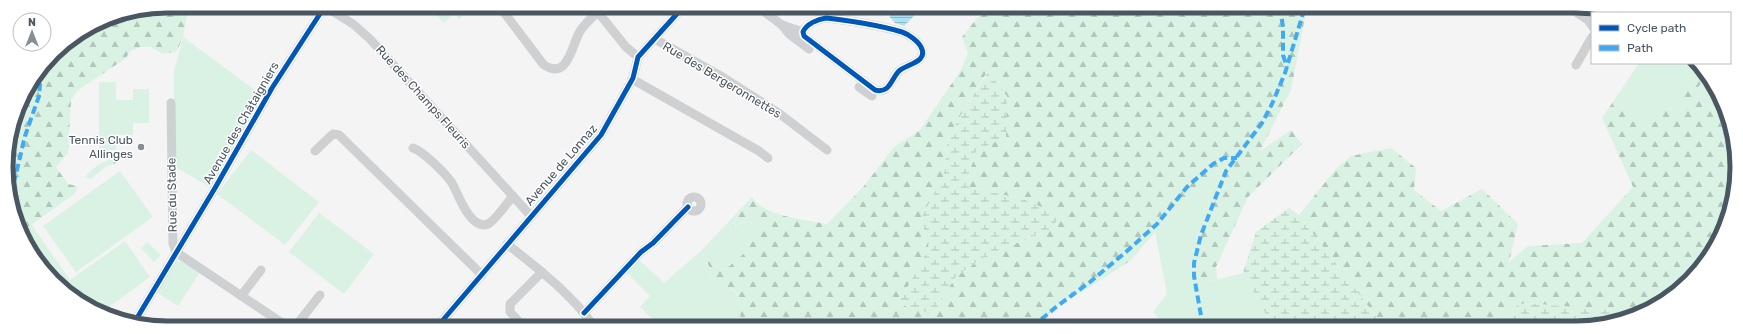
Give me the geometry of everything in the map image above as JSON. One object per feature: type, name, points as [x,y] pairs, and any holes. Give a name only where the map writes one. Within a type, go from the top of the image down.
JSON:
[{"type":"street","name":"Avenue des Châtaigniers","points":[[176,252],[272,88],[320,13]]},
{"type":"street","name":"Rue des Champs Fleuris","points":[[336,13],[353,24],[370,39],[531,216]]},
{"type":"street","points":[[505,13],[543,64],[552,69],[559,68],[565,64],[580,30],[593,13]]},
{"type":"street","points":[[599,13],[626,47],[638,57]]},
{"type":"street","name":"Avenue de Lonnaz","points":[[442,321],[603,132],[632,80],[638,57],[678,13]]},
{"type":"street","points":[[766,13],[782,25],[792,36],[872,96]]},
{"type":"street","points":[[1577,13],[1588,20],[1591,24]]},
{"type":"street","points":[[830,18],[904,33],[920,44],[922,53],[918,61],[898,72],[889,88],[879,91],[872,89],[805,38],[803,32],[806,27],[819,19],[830,18]]},
{"type":"street","points":[[782,25],[803,32]]},
{"type":"street","name":"Rue des Bergeronnettes","points":[[655,39],[724,78],[780,114],[827,150]]},
{"type":"street","points":[[1576,65],[1591,39]]},
{"type":"street","points":[[632,80],[759,151],[768,158]]},
{"type":"street","name":"Rue du Stade","points":[[171,103],[173,243],[176,252]]},
{"type":"street","points":[[315,151],[332,134],[339,135],[482,275]]},
{"type":"street","points":[[413,148],[422,152],[449,180],[462,205],[479,223],[485,224],[490,222],[513,196]]},
{"type":"street","points":[[584,313],[641,252],[654,243],[688,207]]},
{"type":"street","points":[[507,244],[542,272],[584,313],[589,321]]},
{"type":"street","points":[[139,318],[176,252],[279,321]]},
{"type":"street","points":[[241,296],[260,270]]},
{"type":"street","points":[[518,321],[510,312],[510,304],[542,272]]},
{"type":"street","points":[[300,321],[320,295]]},
{"type":"green space","points":[[188,13],[183,37],[177,51],[163,54],[151,47],[140,47],[130,51],[126,58],[77,91],[71,100],[68,153],[56,167],[68,184],[77,186],[76,193],[26,228],[18,207],[14,187],[13,157],[21,117],[39,81],[51,65],[65,51],[81,39],[99,29],[117,21],[147,14]]},
{"type":"green space","points":[[434,13],[454,13],[444,23]]},
{"type":"green space","points":[[454,13],[465,13],[459,19]]},
{"type":"green space","points":[[987,13],[1306,13],[1291,90],[1260,151],[1291,130],[1302,144],[1248,197],[1216,267],[1217,279],[1195,285],[1194,263],[1201,235],[1226,171],[1221,170],[1187,204],[1169,216],[1130,261],[1081,293],[1062,302],[1041,321],[741,321],[738,294],[733,289],[714,287],[710,281],[711,270],[706,260],[714,266],[725,270],[747,251],[751,239],[757,237],[758,232],[755,223],[750,220],[732,226],[737,219],[736,214],[752,197],[766,209],[775,213],[797,219],[827,224],[864,186],[894,147],[920,130],[961,70],[968,53],[962,37],[977,18]],"holes":[[[987,72],[976,151],[966,186],[1025,200],[1057,214],[1054,228],[989,254],[956,276],[933,314],[898,304],[929,248],[921,218],[944,175],[948,136]]]},
{"type":"green space","points":[[183,37],[264,97],[211,188],[174,166],[174,72]]},
{"type":"green space","points":[[1638,64],[1691,64],[1699,75],[1680,96],[1686,105],[1679,112],[1668,107],[1650,127],[1617,96]]},
{"type":"green space","points":[[988,72],[1007,96],[1006,137],[976,151],[966,186],[1025,200],[1058,214],[1054,228],[989,254],[956,276],[933,314],[898,304],[929,248],[921,218],[944,175],[948,136]]},
{"type":"green space","points":[[1699,75],[1703,80],[1696,90],[1716,104],[1722,117],[1730,157],[1729,187],[1725,207],[1714,235],[1704,253],[1692,269],[1678,283],[1662,295],[1626,313],[1616,316],[1609,310],[1525,303],[1512,308],[1507,321],[1379,321],[1299,215],[1335,170],[1351,156],[1391,148],[1416,168],[1414,190],[1441,211],[1482,189],[1518,224],[1509,262],[1528,246],[1582,243],[1633,187],[1602,118],[1617,96],[1650,127],[1668,107],[1679,112],[1686,105],[1679,97]]},
{"type":"green space","points":[[1703,80],[1717,105],[1696,90]]},
{"type":"green space","points":[[99,82],[116,82],[116,100],[133,100],[133,89],[149,89],[149,123],[133,123],[133,135],[116,135],[116,150],[99,150]]},
{"type":"green space","points":[[251,150],[319,202],[285,245],[217,194]]},
{"type":"green space","points":[[120,158],[119,162],[105,167],[91,179],[87,178],[86,176],[101,163]]},
{"type":"green space","points":[[1221,170],[1226,171],[1213,208],[1195,285],[1243,273],[1270,321],[1161,321],[1153,312],[1167,294],[1155,232],[1169,216],[1187,204]]},
{"type":"green space","points":[[120,171],[153,217],[76,272],[43,226]]},
{"type":"green space","points":[[1289,208],[1299,215],[1379,321],[1270,321],[1243,273],[1256,232]]},
{"type":"green space","points":[[319,213],[374,254],[344,294],[289,252]]},
{"type":"green space","points":[[736,214],[737,219],[732,224],[734,226],[750,220],[755,223],[758,232],[757,237],[751,239],[747,251],[725,270],[714,266],[708,260],[706,263],[711,270],[710,281],[729,288],[738,295],[741,321],[655,321],[640,307],[650,296],[626,272],[638,259],[664,283],[700,252]]},
{"type":"green space","points":[[31,224],[70,280],[125,241],[150,277],[107,308],[81,295],[65,283],[51,269],[39,253],[26,228]]},
{"type":"green space","points":[[147,242],[161,255],[154,262],[141,248]]},
{"type":"green space","points":[[178,261],[184,261],[200,272],[178,306],[156,292]]},
{"type":"green space","points":[[1525,303],[1609,310],[1616,316],[1586,321],[1507,321],[1512,308]]},
{"type":"water","points":[[892,13],[914,13],[914,16],[904,26],[895,23],[889,16]]},
{"type":"marked path","points":[[1281,13],[1283,27],[1283,55],[1287,67]]},
{"type":"marked path","points":[[1202,321],[1194,276],[1194,263],[1201,235],[1226,171],[1262,123],[1272,104],[1285,73],[1303,13]]},
{"type":"marked path","points":[[14,184],[25,136],[39,96],[40,79]]},
{"type":"marked path","points":[[1039,321],[1090,282],[1157,224],[1187,187],[1213,164],[1224,158],[1237,158]]},
{"type":"cycle path","points":[[137,318],[215,188],[272,88],[320,13]]},
{"type":"cycle path","points":[[442,321],[601,135],[633,78],[638,57],[678,13]]},
{"type":"cycle path","points":[[826,18],[844,20],[902,32],[913,38],[920,45],[923,52],[922,56],[916,62],[899,71],[887,88],[880,91],[875,90],[804,36],[803,32],[809,24],[819,19],[826,18]]},
{"type":"cycle path","points":[[584,313],[641,252],[653,243],[688,207]]},
{"type":"place","name":"Tennis Club Allinges","points":[[141,147]]}]
